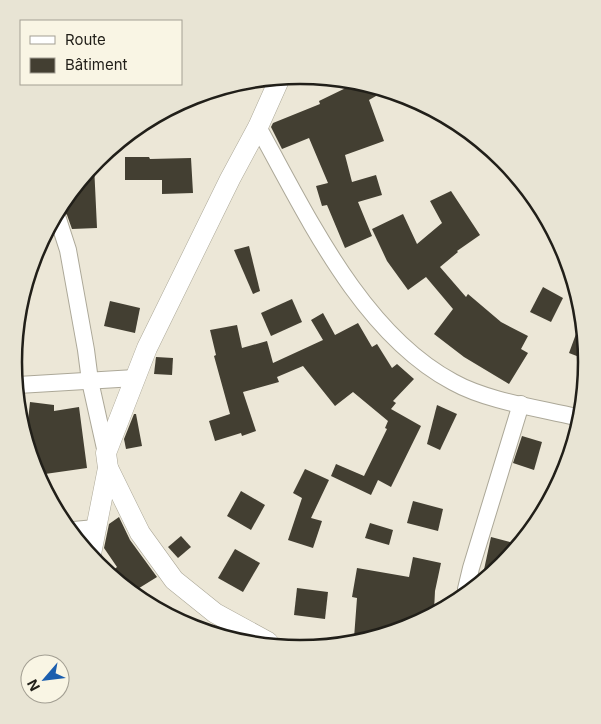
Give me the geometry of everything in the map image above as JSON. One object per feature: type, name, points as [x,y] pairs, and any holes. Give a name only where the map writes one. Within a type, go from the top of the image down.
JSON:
[{"type":"street","points":[[92,546],[107,460],[147,348],[230,179],[258,127],[277,85]]},
{"type":"street","points":[[258,127],[326,247],[354,290],[385,328],[420,362],[454,383],[489,396],[573,416]]},
{"type":"street","points":[[60,224],[68,250],[90,381],[107,460],[140,533],[174,580],[215,613],[259,637]]},
{"type":"street","points":[[24,385],[135,378]]},
{"type":"street","points":[[467,585],[521,404]]},
{"type":"street","points":[[79,530],[95,528]]},
{"type":"building","points":[[347,88],[378,95],[369,100],[384,141],[345,155],[352,182],[376,175],[382,195],[358,202],[372,236],[345,248],[327,205],[322,206],[316,186],[328,183],[309,138],[282,149],[271,127],[273,123],[320,104],[319,101]]},
{"type":"building","points":[[125,157],[149,157],[150,159],[191,158],[193,193],[162,194],[162,180],[125,180]]},
{"type":"building","points":[[94,175],[97,228],[72,229],[66,214],[69,208]]},
{"type":"building","points":[[451,191],[480,235],[457,251],[440,267],[466,297],[468,294],[501,322],[528,336],[521,349],[528,353],[509,384],[464,357],[434,334],[453,309],[426,277],[408,290],[387,261],[372,229],[403,214],[417,244],[442,223],[430,201]]},
{"type":"building","points":[[249,246],[260,291],[253,294],[234,250]]},
{"type":"building","points":[[543,287],[563,298],[551,322],[530,312]]},
{"type":"building","points":[[292,299],[302,322],[271,336],[261,313]]},
{"type":"building","points":[[110,301],[140,308],[135,333],[104,326]]},
{"type":"building","points":[[323,313],[335,335],[358,323],[372,347],[377,344],[392,368],[397,364],[414,379],[393,401],[396,403],[391,409],[421,426],[391,487],[378,480],[371,495],[331,476],[336,464],[364,476],[387,429],[385,428],[388,421],[353,392],[335,406],[303,366],[277,377],[279,382],[243,392],[256,431],[242,436],[241,433],[215,441],[209,421],[230,414],[214,356],[216,355],[210,330],[237,325],[242,348],[267,341],[273,363],[323,340],[311,320]]},
{"type":"building","points":[[577,332],[578,356],[569,353]]},
{"type":"building","points":[[156,357],[173,358],[172,375],[154,374]]},
{"type":"building","points":[[30,402],[54,405],[54,411],[79,407],[87,468],[46,474],[37,451],[28,418]]},
{"type":"building","points":[[437,405],[457,414],[440,450],[427,444]]},
{"type":"building","points":[[134,414],[136,414],[142,446],[126,449],[124,439]]},
{"type":"building","points":[[522,436],[542,442],[534,470],[513,463]]},
{"type":"building","points":[[305,469],[329,480],[311,518],[322,521],[313,548],[288,540],[302,498],[293,493]]},
{"type":"building","points":[[241,491],[265,505],[251,530],[227,516]]},
{"type":"building","points":[[413,501],[443,509],[438,531],[407,523]]},
{"type":"building","points":[[119,517],[130,540],[157,577],[139,588],[115,569],[117,567],[104,548],[109,524]]},
{"type":"building","points":[[370,523],[393,530],[389,545],[365,538]]},
{"type":"building","points":[[181,536],[191,547],[178,558],[168,547]]},
{"type":"building","points":[[491,537],[512,543],[497,559],[484,571]]},
{"type":"building","points":[[235,549],[260,563],[243,592],[218,578]]},
{"type":"building","points":[[413,557],[441,563],[435,591],[434,605],[407,619],[354,635],[357,598],[352,597],[357,568],[409,577]]},
{"type":"building","points":[[297,588],[328,592],[325,619],[294,615]]}]
